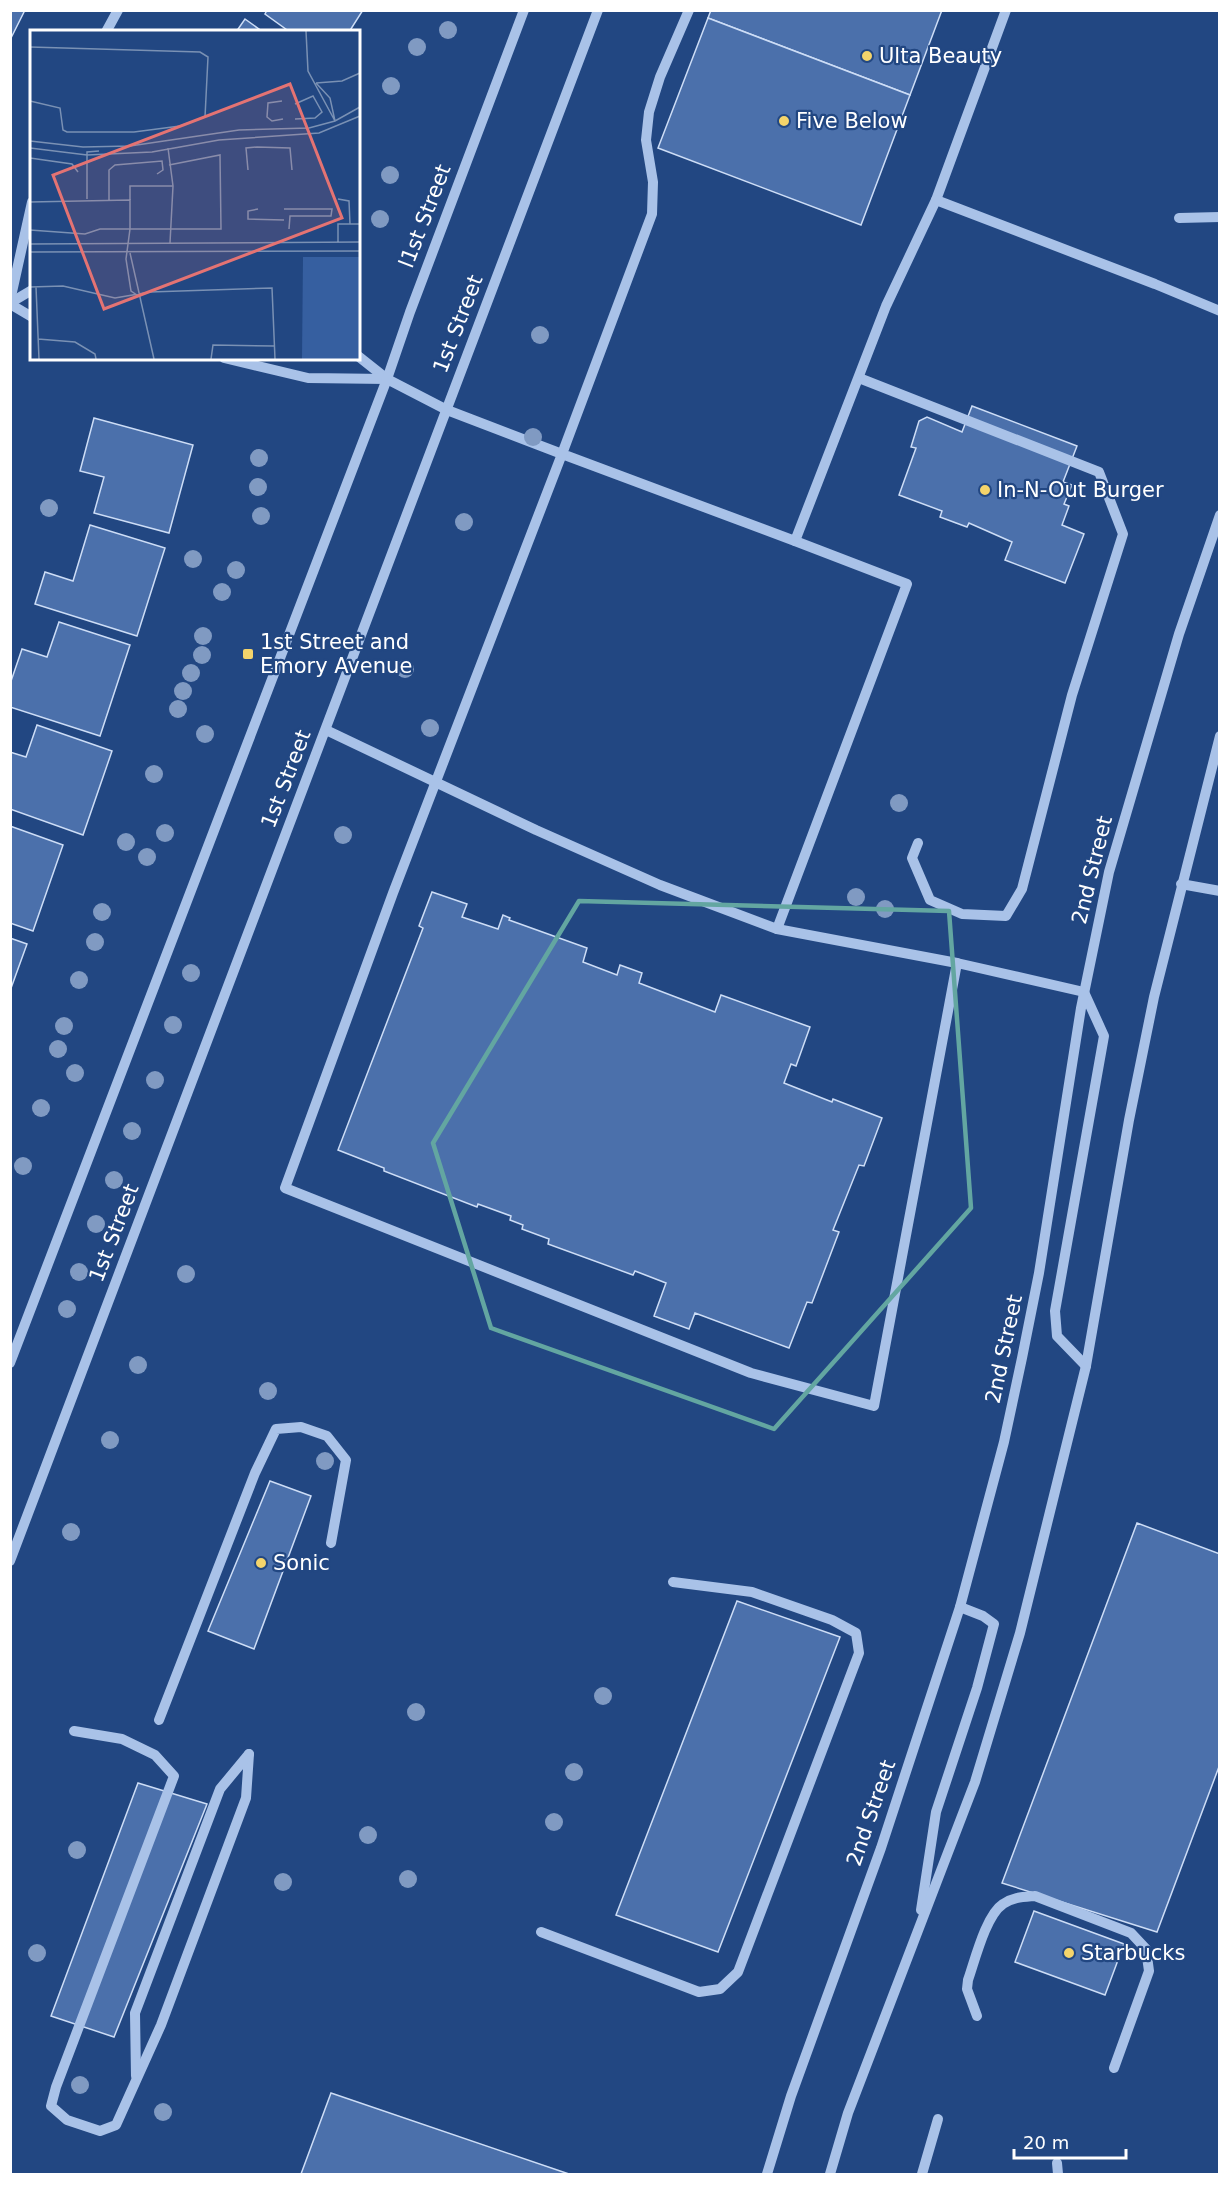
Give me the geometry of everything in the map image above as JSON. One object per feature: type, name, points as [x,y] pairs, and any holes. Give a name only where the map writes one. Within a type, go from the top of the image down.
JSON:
[{"type":"street","points":[[107,30],[118,10]]},
{"type":"street","name":"l1st Street","points":[[387,379],[524,10]]},
{"type":"street","name":"1st Street","points":[[10,1561],[598,10]]},
{"type":"street","points":[[689,10],[660,78],[649,112],[646,140],[653,182],[652,214],[436,781],[285,1188],[751,1373],[874,1406],[957,963]]},
{"type":"street","points":[[795,541],[886,306],[936,200],[1006,10]]},
{"type":"street","points":[[936,200],[1220,310]]},
{"type":"street","points":[[10,303],[30,211]]},
{"type":"street","points":[[1179,218],[1220,217]]},
{"type":"street","points":[[10,303],[30,291]]},
{"type":"street","points":[[10,303],[30,317]]},
{"type":"street","points":[[360,358],[387,379],[447,410],[907,584],[777,930]]},
{"type":"street","points":[[232,360],[308,378],[387,379]]},
{"type":"street","points":[[859,378],[1099,472],[1123,534],[1072,695],[1022,889],[1006,916],[962,914],[930,900],[912,858],[918,843]]},
{"type":"street","points":[[10,1363],[387,379]]},
{"type":"street","name":"2nd Street","points":[[767,2175],[791,2096],[881,1848],[960,1606],[1004,1442],[1024,1347],[1039,1273],[1084,992],[1109,872],[1179,634],[1220,515]]},
{"type":"street","points":[[326,730],[536,830],[650,880],[777,930],[957,963],[1084,992],[1104,1036],[1055,1311],[1057,1336],[1086,1366]]},
{"type":"street","points":[[830,2175],[848,2113],[975,1782],[1020,1633],[1086,1366],[1129,1120],[1154,997],[1220,736]]},
{"type":"street","points":[[1181,884],[1220,891]]},
{"type":"street","points":[[159,1720],[255,1473],[276,1429],[301,1427],[327,1437],[346,1460],[331,1543]]},
{"type":"street","points":[[541,1932],[699,1992],[720,1989],[738,1972],[859,1653],[856,1633],[832,1620],[752,1592],[673,1582]]},
{"type":"street","points":[[918,1931],[936,1812],[977,1688],[994,1624],[983,1616],[960,1606]]},
{"type":"street","points":[[74,1731],[122,1739],[155,1755],[174,1776],[56,2086],[51,2106],[67,2120],[100,2131],[116,2125],[160,2025],[246,1798],[249,1754],[220,1788],[135,2013],[136,2079]]},
{"type":"street","points":[[977,2016],[967,1989],[968,1980],[987,1927],[998,1908],[1004,1903],[1018,1897],[1035,1896],[1131,1933],[1146,1949],[1149,1971],[1114,2068]]},
{"type":"street","points":[[921,2175],[938,2119]]},
{"type":"highlighted area","points":[[579,901],[949,911],[971,1208],[774,1429],[491,1328],[433,1143]]},
{"type":"building","points":[[10,10],[25,10],[10,40]]},
{"type":"building","points":[[267,10],[363,10],[350,30],[287,30],[265,14]]},
{"type":"building","name":"Ulta Beauty","points":[[711,10],[942,10],[910,95],[708,18]]},
{"type":"building","name":"Five Below","points":[[708,18],[910,95],[861,225],[658,148]]},
{"type":"building","points":[[245,19],[260,30],[237,30]]},
{"type":"building","name":"In-N-Out Burger","points":[[972,406],[1077,446],[1063,482],[1072,485],[1064,504],[1069,506],[1062,525],[1084,534],[1065,583],[1005,560],[1012,542],[969,523],[967,527],[940,517],[942,511],[899,495],[916,448],[911,447],[919,421],[927,417],[962,432]]},
{"type":"building","points":[[94,418],[193,445],[169,533],[94,513],[104,477],[80,471]]},
{"type":"building","points":[[90,525],[165,548],[137,636],[35,604],[45,572],[73,581]]},
{"type":"building","points":[[59,622],[130,645],[100,736],[10,707],[10,684],[22,649],[47,657]]},
{"type":"building","points":[[37,725],[112,751],[83,835],[10,809],[10,752],[26,757]]},
{"type":"building","points":[[10,826],[63,845],[33,931],[10,923]]},
{"type":"building","points":[[432,892],[467,904],[462,917],[498,929],[503,915],[510,918],[509,920],[587,948],[583,962],[617,975],[620,965],[642,973],[639,983],[715,1012],[721,995],[810,1027],[796,1066],[791,1064],[784,1083],[882,1118],[864,1166],[859,1165],[833,1230],[839,1232],[812,1303],[807,1302],[789,1348],[695,1313],[689,1329],[654,1316],[666,1283],[635,1271],[633,1275],[548,1244],[549,1239],[522,1229],[523,1225],[510,1220],[511,1216],[478,1204],[477,1207],[384,1171],[384,1168],[338,1150],[423,928],[419,926]]},
{"type":"building","points":[[10,938],[27,944],[10,991]]},
{"type":"building","name":"Sonic","points":[[270,1481],[311,1496],[254,1649],[208,1631]]},
{"type":"building","points":[[1137,1523],[1220,1554],[1220,1764],[1157,1932],[1002,1883]]},
{"type":"building","points":[[737,1601],[840,1637],[718,1952],[616,1915]]},
{"type":"building","points":[[138,1783],[207,1804],[114,2037],[51,2016]]},
{"type":"building","name":"Starbucks","points":[[1034,1911],[1124,1944],[1105,1995],[1015,1962]]},
{"type":"building","points":[[331,2093],[569,2174],[301,2174]]},
{"type":"place","name":"Ulta Beauty","points":[[867,56]]},
{"type":"place","name":"Five Below","points":[[784,121]]},
{"type":"place","name":"In-N-Out Burger","points":[[985,490]]},
{"type":"place","name":"1st Street and Emory Avenue","points":[[248,654]]},
{"type":"place","name":"Sonic","points":[[261,1563]]},
{"type":"place","name":"Starbucks","points":[[1069,1953]]}]
